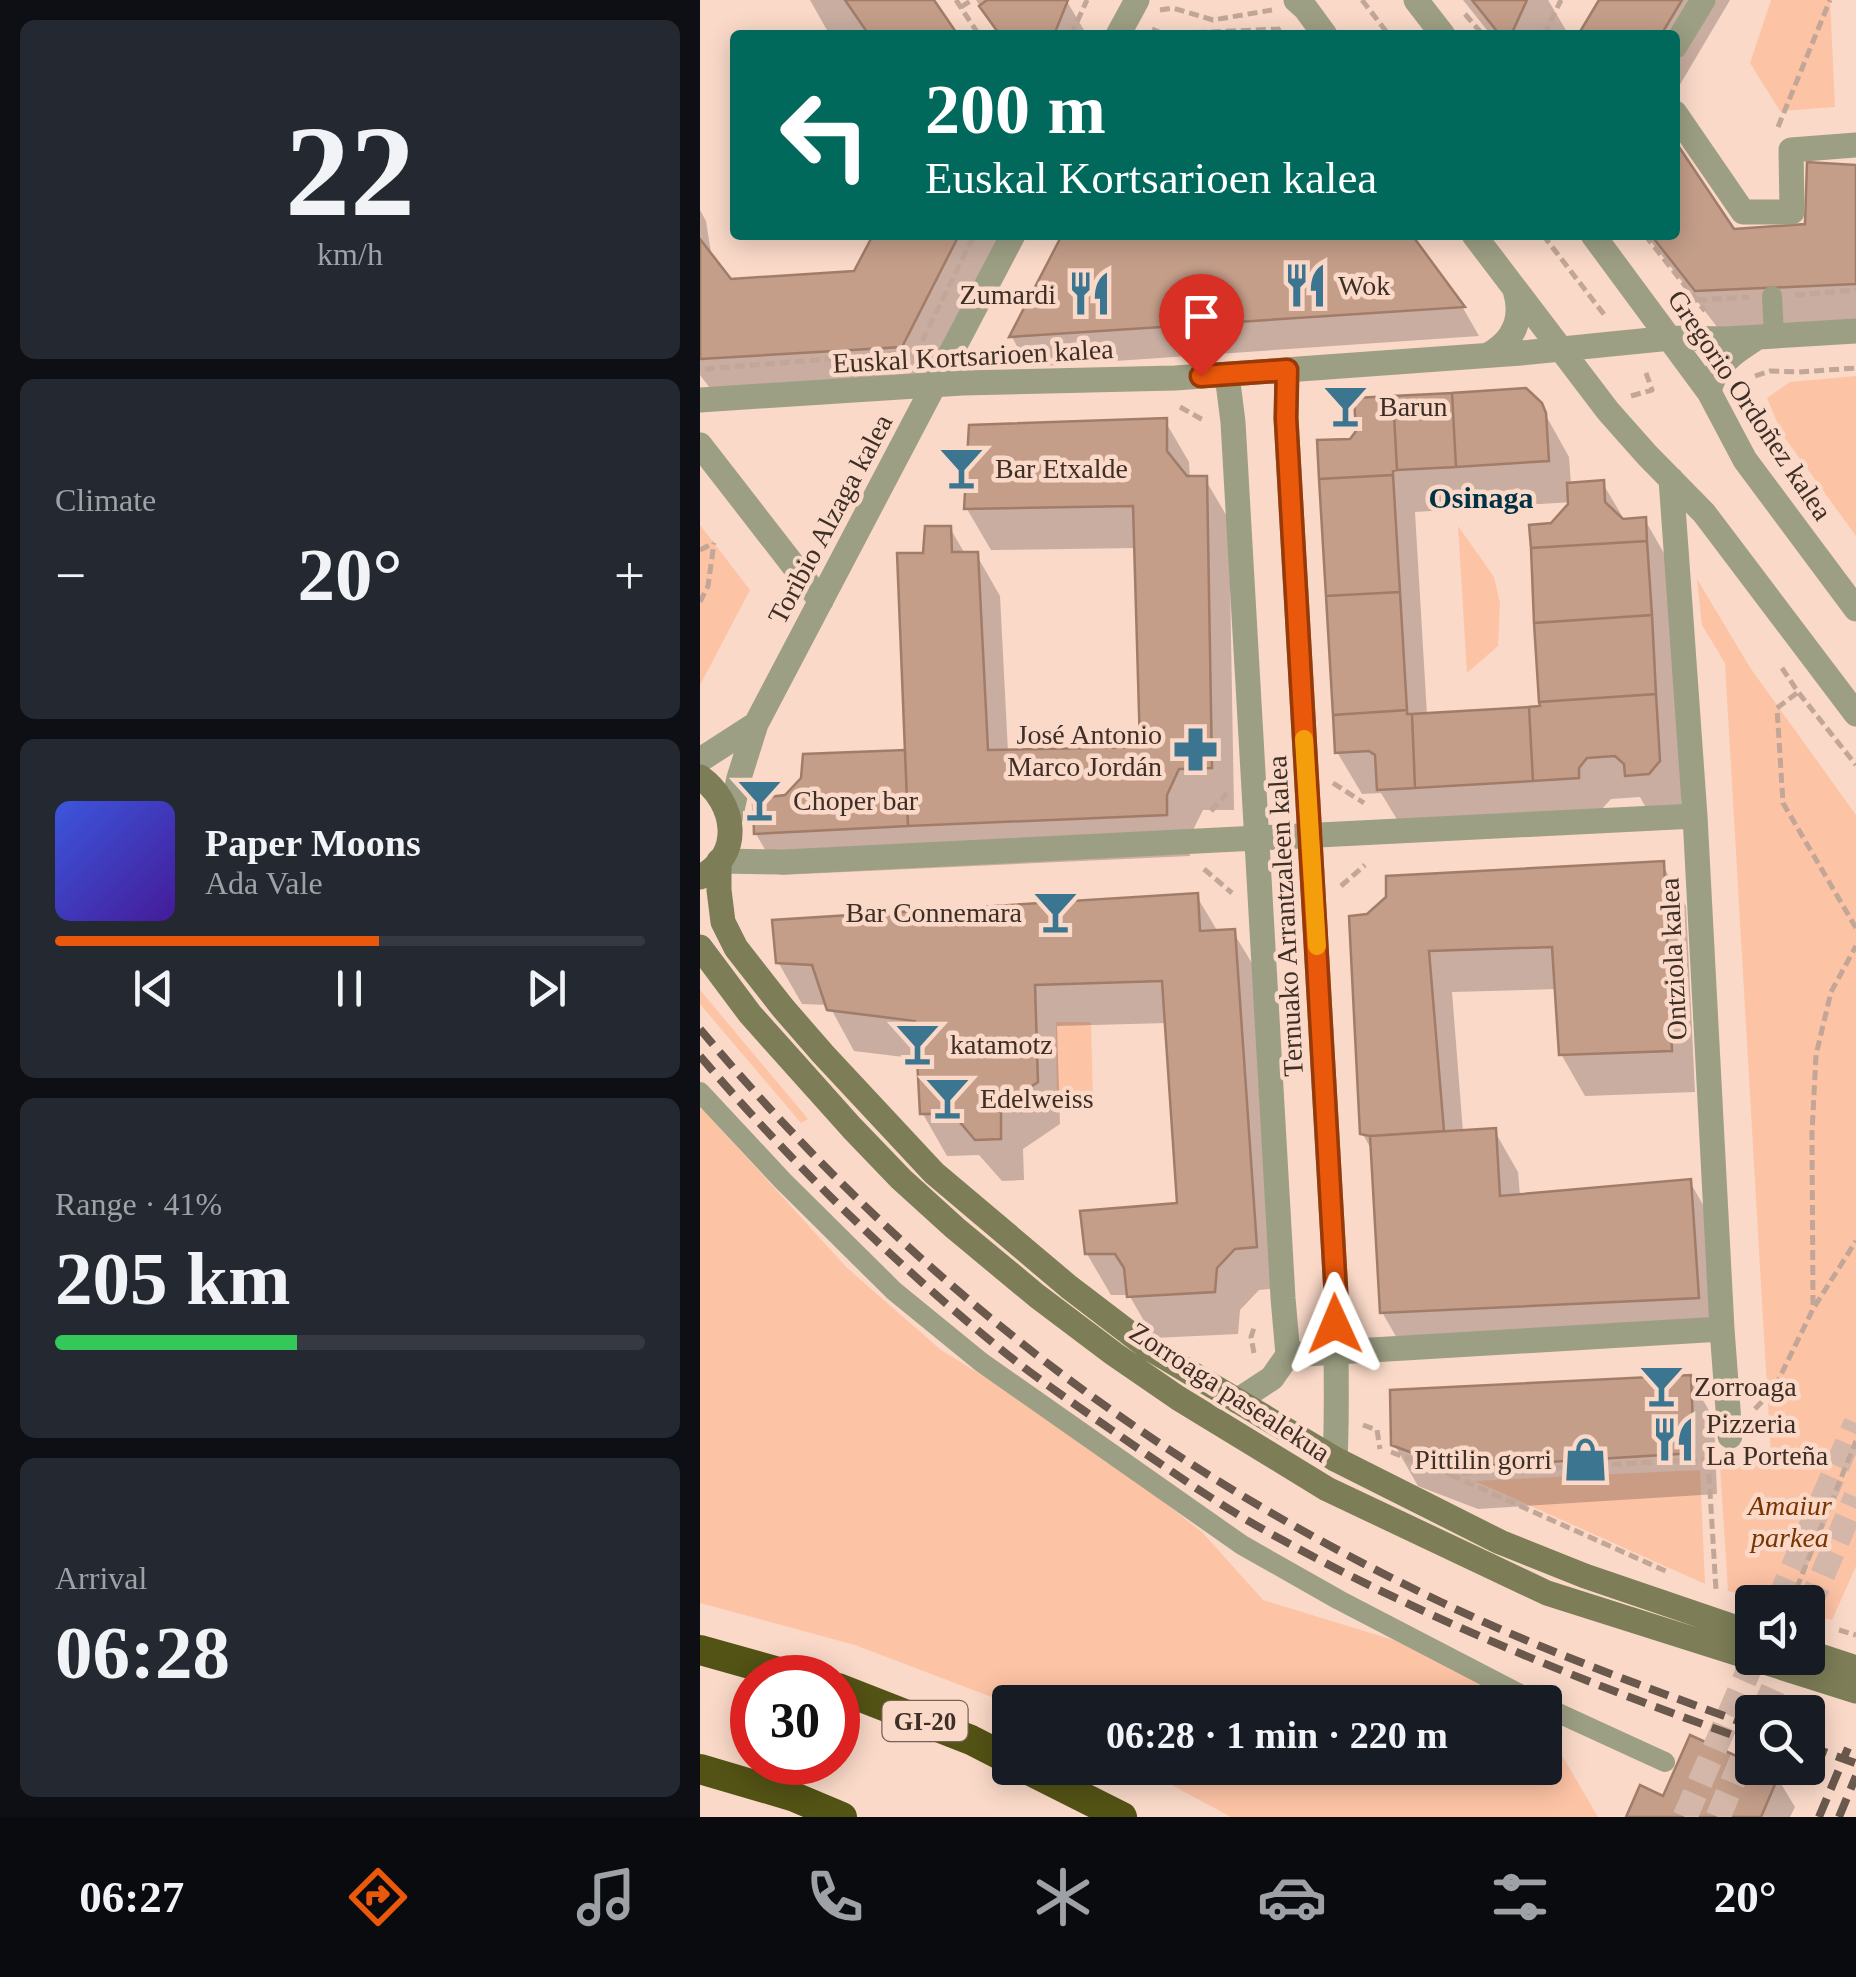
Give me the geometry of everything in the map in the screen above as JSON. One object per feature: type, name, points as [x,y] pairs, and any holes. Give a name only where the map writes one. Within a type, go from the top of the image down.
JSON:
[{"type":"highway","points":[[700,1650],[730,1658]]},
{"type":"highway","name":"GI-20","points":[[860,1697],[992,1751]]},
{"type":"highway","points":[[700,1769],[792,1796],[842,1817]]},
{"type":"highway","points":[[1059,1785],[1122,1817]]},
{"type":"main road","points":[[700,778],[713,786],[730,819]]},
{"type":"main road","name":"Zorroaga pasealekua","points":[[730,819],[726,848],[710,869],[719,890],[723,922],[736,948],[783,1008],[934,1173],[1069,1287],[1149,1348],[1335,1459],[1500,1542],[1735,1627]]},
{"type":"main road","name":"Zorroaga pasealekua","points":[[700,946],[750,1014],[902,1179],[1037,1296],[1178,1398],[1326,1489],[1547,1593],[1735,1642]]},
{"type":"main road","name":"Zorroaga pasealekua","points":[[1825,1664],[1856,1668]]},
{"type":"main road","name":"Zorroaga pasealekua","points":[[1825,1669],[1856,1691]]},
{"type":"street","points":[[1416,0],[1439,30]]},
{"type":"street","points":[[1680,38],[1703,0]]},
{"type":"street","points":[[1299,3],[1321,30]]},
{"type":"street","points":[[1680,120],[1743,212],[1792,212],[1791,150],[1856,145]]},
{"type":"street","name":"Toribio Alzaga kalea","points":[[730,819],[756,724],[1010,240]]},
{"type":"street","points":[[1478,240],[1571,354],[1608,411],[1704,513],[1856,714]]},
{"type":"street","name":"Gregorio Ordoñez kalea","points":[[1597,240],[1710,392],[1746,460],[1856,609]]},
{"type":"street","points":[[1488,355],[1500,349],[1515,329],[1519,303],[1515,290]]},
{"type":"street","name":"Euskal Kortsarioen kalea","points":[[700,400],[932,385],[1176,378],[1488,355],[1571,354],[1671,338],[1726,339],[1856,331]]},
{"type":"street","points":[[1710,392],[1712,377],[1724,361],[1735,351],[1767,336]]},
{"type":"street","name":"Ternuako Arrantzaleen kalea","points":[[1287,370],[1286,418],[1336,1294],[1335,1459]]},
{"type":"street","name":"Ternuako Arrantzaleen kalea","points":[[1227,374],[1233,422],[1288,1356]]},
{"type":"street","points":[[700,445],[821,601]]},
{"type":"street","name":"Ontziola kalea","points":[[1671,479],[1695,816],[1730,1436]]},
{"type":"street","name":"Toribio Alzaga kalea","points":[[700,760],[756,724]]},
{"type":"street","points":[[710,869],[1695,816]]},
{"type":"street","points":[[1237,1402],[1272,1378],[1288,1356],[1722,1328]]},
{"type":"lane","points":[[1767,336],[1772,296]]},
{"type":"lane","points":[[700,1092],[894,1292],[981,1362],[1242,1545],[1502,1685]]},
{"type":"lane","points":[[1562,1715],[1666,1762]]},
{"type":"path","points":[[956,0],[976,30]]},
{"type":"path","points":[[962,7],[972,0]]},
{"type":"path","points":[[1073,30],[1087,0]]},
{"type":"path","points":[[1362,0],[1385,30]]},
{"type":"path","points":[[1546,30],[1561,0]]},
{"type":"path","points":[[1774,134],[1830,0]]},
{"type":"path","points":[[1130,13],[1173,8],[1213,20],[1299,3]]},
{"type":"path","points":[[1256,30],[1279,29],[1299,3]]},
{"type":"path","points":[[1130,13],[1157,30]]},
{"type":"path","points":[[700,369],[916,352],[972,240]]},
{"type":"path","points":[[1649,240],[1726,339]]},
{"type":"path","points":[[1748,378],[1770,371],[1856,368]]},
{"type":"path","points":[[700,550],[714,543],[708,586],[700,602]]},
{"type":"path","points":[[1825,672],[1777,708],[1783,803],[1856,928]]},
{"type":"path","points":[[1812,1309],[1816,1054],[1832,992],[1856,946]]},
{"type":"path","points":[[1449,1474],[1708,1459],[1774,1389],[1812,1309],[1856,1241]]},
{"type":"path","points":[[1251,1337],[1255,1363]]},
{"type":"path","points":[[1362,1425],[1378,1430],[1379,1448],[1449,1474],[1681,1578]]},
{"type":"path","points":[[1798,1585],[1856,1441]]},
{"type":"path","points":[[1708,1459],[1716,1594]]},
{"type":"path","points":[[1834,1628],[1856,1635]]},
{"type":"green space","points":[[1771,0],[1830,0],[1835,107],[1780,111],[1750,63]]},
{"type":"green space","points":[[1856,376],[1856,536],[1782,434],[1767,398],[1790,382]]},
{"type":"green space","points":[[700,525],[750,590],[700,685]]},
{"type":"green space","points":[[1458,526],[1494,577],[1500,603],[1498,646],[1467,673]]},
{"type":"green space","name":"Amaiur parkea","points":[[1697,579],[1751,669],[1856,815],[1856,1566],[1832,1620],[1825,1618],[1825,1585],[1735,1585],[1735,1593],[1728,1591],[1720,1466],[1771,1457],[1725,663],[1702,625]]},
{"type":"green space","points":[[700,990],[808,1119],[801,1123],[700,1004]]},
{"type":"green space","points":[[1056,1022],[1091,1022],[1093,1103],[1057,1104]]},
{"type":"green space","points":[[700,1106],[846,1267],[941,1350],[1073,1431],[1202,1532],[1263,1600],[1459,1660],[1489,1685],[992,1685],[992,1697],[855,1645],[700,1603]]},
{"type":"green space","points":[[1700,1470],[1705,1584],[1475,1481]]},
{"type":"green space","points":[[1562,1756],[1598,1817],[1231,1817],[1172,1785],[1562,1785]]},
{"type":"building","points":[[845,0],[934,0],[955,30],[866,30]]},
{"type":"building","points":[[987,0],[1068,0],[1056,30],[996,30],[979,6]]},
{"type":"building","points":[[1472,0],[1527,0],[1513,30],[1496,30]]},
{"type":"building","points":[[1599,0],[1682,0],[1664,30],[1581,30]]},
{"type":"building","points":[[1680,148],[1734,229],[1805,224],[1807,162],[1856,165],[1856,284],[1695,291],[1655,240],[1680,240]]},
{"type":"building","points":[[700,239],[731,279],[854,271],[870,240],[956,240],[902,347],[700,359]]},
{"type":"building","points":[[1059,240],[1416,240],[1465,307],[1009,337]]},
{"type":"building","points":[[1526,388],[1542,403],[1546,413],[1549,461],[1456,467],[1452,393]]},
{"type":"building","points":[[1452,393],[1456,467],[1397,470],[1393,396]]},
{"type":"building","points":[[1393,396],[1397,470],[1393,475],[1319,479],[1317,440],[1350,439],[1356,431],[1354,398]]},
{"type":"building","points":[[1167,418],[1167,451],[1187,476],[1207,476],[1212,768],[1179,769],[1167,795],[1167,815],[908,826],[897,553],[923,553],[925,526],[951,526],[952,552],[978,552],[988,750],[1140,747],[1133,506],[964,509],[969,425]]},
{"type":"building","points":[[1393,475],[1400,592],[1326,596],[1319,479]]},
{"type":"building","points":[[1604,480],[1605,502],[1623,519],[1646,517],[1647,541],[1531,548],[1529,525],[1551,523],[1568,504],[1567,483]]},
{"type":"building","points":[[1647,541],[1652,615],[1534,623],[1531,548]]},
{"type":"building","points":[[1400,592],[1407,710],[1333,715],[1326,596]]},
{"type":"building","points":[[1652,615],[1656,694],[1539,702],[1534,623]]},
{"type":"building","points":[[1656,694],[1660,761],[1649,774],[1625,776],[1624,764],[1615,756],[1587,758],[1579,768],[1579,778],[1533,781],[1529,707],[1540,706],[1539,702]]},
{"type":"building","points":[[1529,707],[1533,781],[1415,788],[1412,714]]},
{"type":"building","points":[[1407,710],[1407,714],[1412,714],[1415,788],[1377,790],[1375,755],[1369,751],[1335,753],[1333,715]]},
{"type":"building","points":[[905,750],[908,826],[754,834],[753,799],[785,795],[801,778],[803,754]]},
{"type":"building","points":[[1664,861],[1672,1051],[1559,1055],[1552,947],[1429,951],[1444,1131],[1360,1134],[1349,916],[1367,914],[1386,897],[1386,876]]},
{"type":"building","points":[[1198,893],[1200,931],[1235,929],[1257,1247],[1235,1249],[1217,1268],[1215,1292],[1127,1297],[1124,1268],[1115,1254],[1085,1254],[1080,1211],[1177,1203],[1162,981],[1035,985],[1038,1082],[1001,1107],[1001,1139],[975,1140],[953,1114],[920,1114],[915,1021],[827,1010],[812,965],[776,963],[772,920]]},
{"type":"building","points":[[1496,1128],[1500,1196],[1691,1179],[1699,1298],[1380,1313],[1370,1136]]},
{"type":"building","points":[[1691,1375],[1694,1453],[1453,1468],[1391,1445],[1390,1390]]},
{"type":"building","points":[[1690,1735],[1735,1755],[1735,1785],[1775,1785],[1761,1817],[1626,1817],[1640,1785],[1663,1796]]},
{"type":"tunnel","points":[[1785,1585],[1856,1423]]},
{"type":"tunnel","points":[[1818,1585],[1856,1497]]},
{"type":"tunnel","points":[[1685,1817],[1747,1675]]},
{"type":"tunnel","points":[[1771,1695],[1779,1675]]},
{"type":"tunnel","points":[[1718,1817],[1735,1776]]},
{"type":"railway","points":[[700,1029],[863,1204],[949,1283],[1134,1426],[1232,1490],[1335,1549],[1443,1603],[1557,1653],[1735,1720]]},
{"type":"railway","points":[[700,1056],[805,1171],[958,1314],[1043,1382],[1210,1497],[1325,1563],[1444,1620],[1566,1672],[1735,1736]]},
{"type":"railway","points":[[1819,1817],[1848,1748]]},
{"type":"railway","points":[[1825,1752],[1855,1763]]},
{"type":"railway","points":[[1839,1817],[1856,1776]]},
{"type":"slow traffic","points":[[1304,739],[1317,946]]},
{"type":"place","name":"Wok","points":[[1305,285]]},
{"type":"place","name":"Zumardi","points":[[1089,294]]},
{"type":"place","name":"Barun","points":[[1346,406]]},
{"type":"place","name":"Bar Etxalde","points":[[962,468]]},
{"type":"place","name":"José Antonio Marco Jordán","points":[[1195,750]]},
{"type":"place","name":"Choper bar","points":[[760,800]]},
{"type":"place","name":"Bar Connemara","points":[[1055,912]]},
{"type":"place","name":"katamotz","points":[[917,1044]]},
{"type":"place","name":"Edelweiss","points":[[947,1098]]},
{"type":"place","name":"Zorroaga","points":[[1661,1386]]},
{"type":"place","name":"Pizzeria La Porteña","points":[[1673,1439]]},
{"type":"place","name":"Pittilin gorri","points":[[1585,1459]]},
{"type":"district","name":"Osinaga","points":[[1481,497]]},
{"type":"route","points":[[1201,376],[1287,370],[1286,418],[1335,1324]]}]
